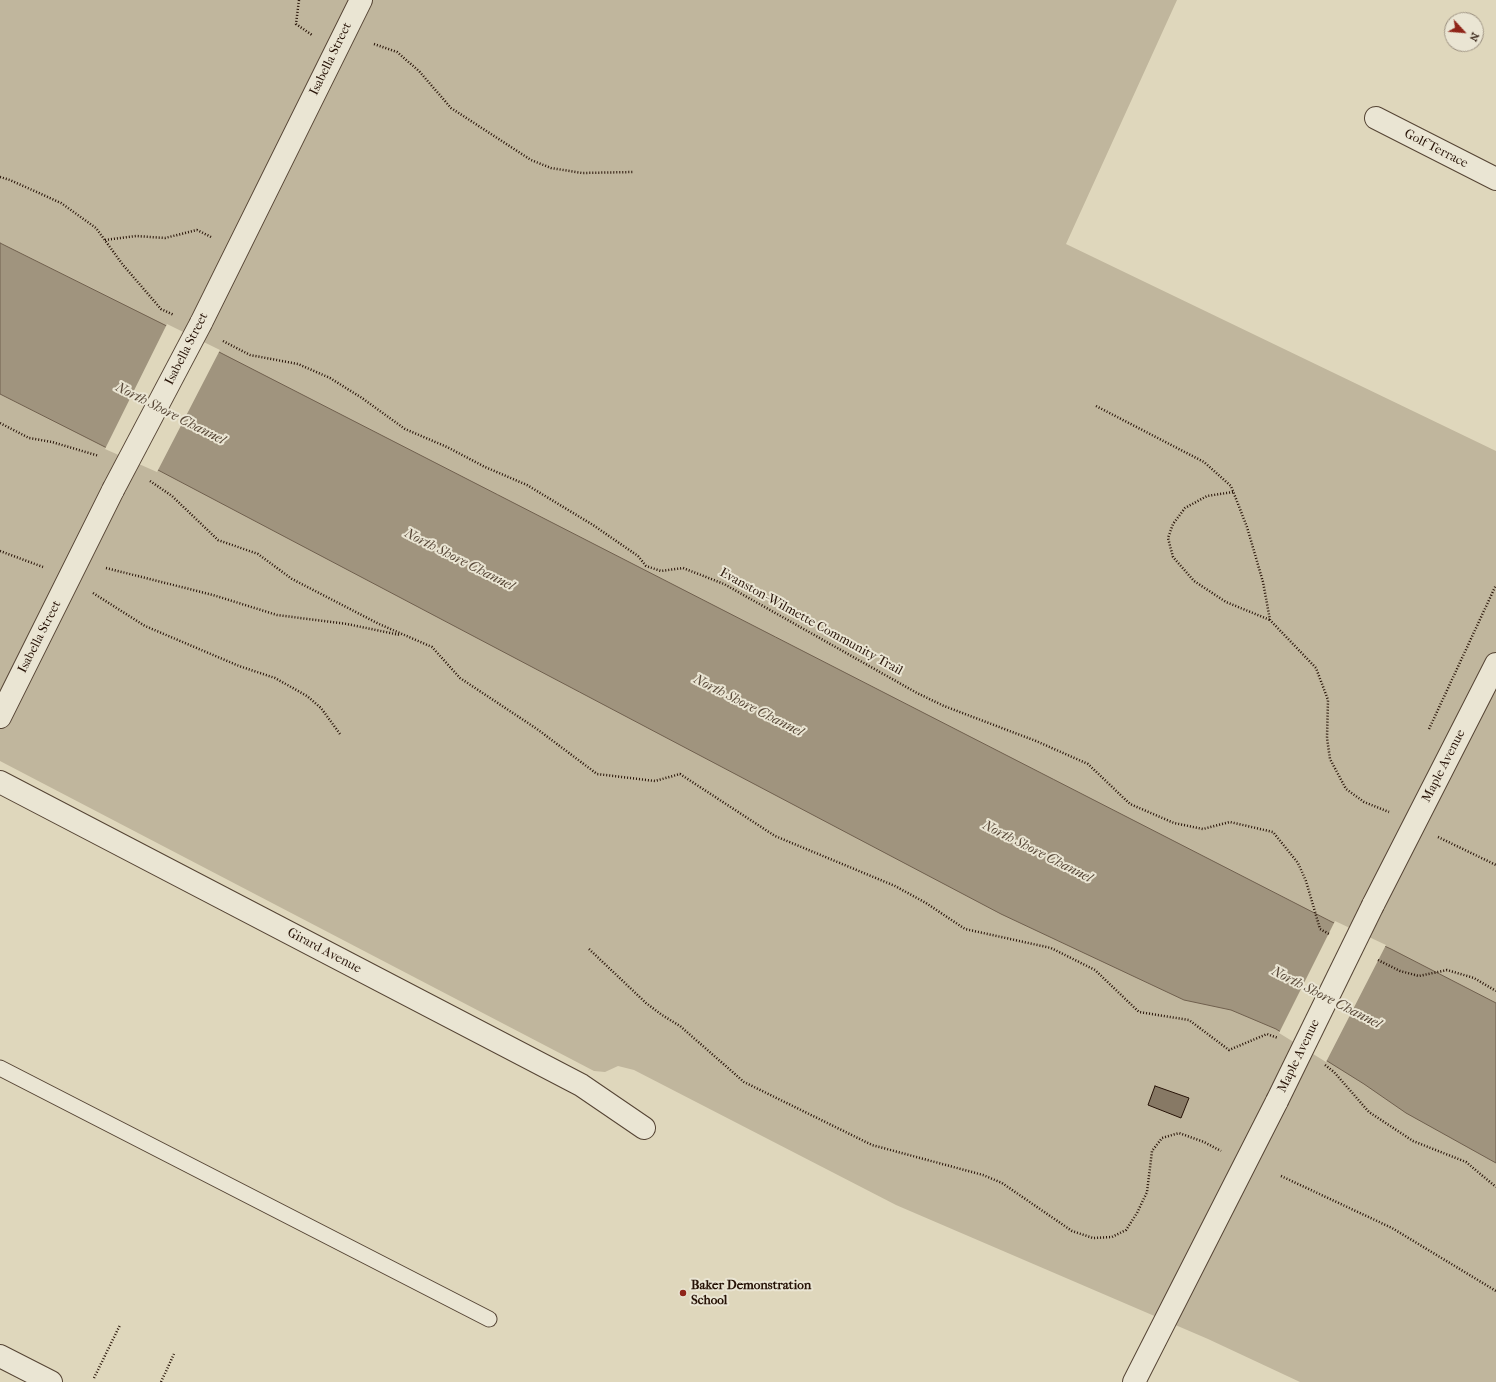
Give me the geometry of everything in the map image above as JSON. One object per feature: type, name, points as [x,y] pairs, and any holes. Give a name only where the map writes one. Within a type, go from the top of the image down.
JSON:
[{"type":"street","name":"Isabella Street","points":[[0,718],[113,490],[201,323],[361,0]]},
{"type":"street","name":"Golf Terrace","points":[[1376,118],[1496,179]]},
{"type":"street","name":"Maple Avenue","points":[[1134,1382],[1277,1101],[1373,905],[1496,664]]},
{"type":"street","name":"Girard Avenue","points":[[0,782],[581,1085],[644,1128]]},
{"type":"street","points":[[0,1356],[51,1382]]},
{"type":"lane","points":[[0,1068],[489,1319]]},
{"type":"path","points":[[299,0],[296,24],[316,37]]},
{"type":"path","points":[[374,44],[397,52],[419,72],[451,108],[531,160],[551,168],[582,173],[633,172]]},
{"type":"path","points":[[0,178],[10,180],[60,203],[96,228],[123,265],[161,309],[175,316]]},
{"type":"path","points":[[105,240],[136,236],[165,238],[197,230],[215,239]]},
{"type":"path","name":"Evanston-Wilmette Community Trail","points":[[222,341],[250,355],[298,364],[330,378],[362,398],[405,429],[527,485],[600,530],[638,556],[646,566],[661,571],[683,568],[724,584],[917,693],[944,706],[1036,741],[1088,764],[1130,804],[1174,823],[1202,829],[1230,822],[1273,832],[1298,863],[1306,881],[1320,929],[1333,936]]},
{"type":"path","points":[[1096,406],[1204,462],[1231,486],[1248,527],[1263,582],[1270,620]]},
{"type":"path","points":[[0,423],[29,438],[52,442],[99,456]]},
{"type":"path","points":[[149,480],[172,496],[218,540],[258,554],[292,579],[379,624],[432,647],[460,678],[537,729],[597,774],[655,781],[680,774],[775,836],[895,886],[926,903],[965,929],[1051,948],[1095,970],[1139,1012],[1189,1020],[1229,1050],[1267,1034],[1280,1038]]},
{"type":"path","points":[[1233,492],[1207,496],[1185,508],[1173,524],[1168,538],[1173,557],[1194,581],[1226,602],[1270,620],[1316,668],[1328,700],[1327,738],[1330,759],[1346,789],[1364,802],[1390,813],[1393,806]]},
{"type":"path","points":[[0,552],[50,570]]},
{"type":"path","points":[[106,568],[213,595],[277,615],[347,624],[406,636]]},
{"type":"path","points":[[1426,734],[1496,585]]},
{"type":"path","points":[[89,590],[145,626],[239,666],[275,678],[306,696],[321,708],[340,734]]},
{"type":"path","points":[[1434,835],[1496,865]]},
{"type":"path","points":[[589,949],[646,1003],[680,1026],[744,1082],[872,1145],[983,1175],[1002,1183],[1072,1231],[1093,1238],[1112,1237],[1126,1230],[1137,1213],[1147,1192],[1152,1151],[1162,1138],[1179,1133],[1204,1142],[1223,1152]]},
{"type":"path","points":[[1373,957],[1400,972],[1419,976],[1447,970],[1474,978],[1496,992]]},
{"type":"path","points":[[1324,1064],[1334,1072],[1369,1112],[1413,1141],[1466,1162],[1496,1187]]},
{"type":"path","points":[[1281,1176],[1392,1228],[1496,1291]]},
{"type":"path","points":[[94,1378],[120,1325]]},
{"type":"path","points":[[161,1382],[174,1354]]},
{"type":"shaded area","points":[[0,0],[1177,0],[1066,244],[1496,451],[1496,1382],[1300,1382],[1208,1339],[896,1205],[634,1070],[618,1066],[605,1072],[594,1071],[0,761]]},
{"type":"water","name":"North Shore Channel","points":[[0,243],[219,352],[1332,922],[1391,949],[1496,1003],[1496,1163],[1406,1113],[1364,1084],[1276,1029],[1231,1010],[1184,1000],[1001,914],[158,470],[105,447],[0,394]]},
{"type":"pier","points":[[167,324],[220,350],[157,472],[105,449]]},
{"type":"pier","points":[[1335,921],[1386,945],[1326,1062],[1279,1033]]},
{"type":"building","points":[[1155,1086],[1189,1098],[1181,1118],[1148,1105]]},
{"type":"place","name":"Baker Demonstration School","points":[[683,1293]]}]
